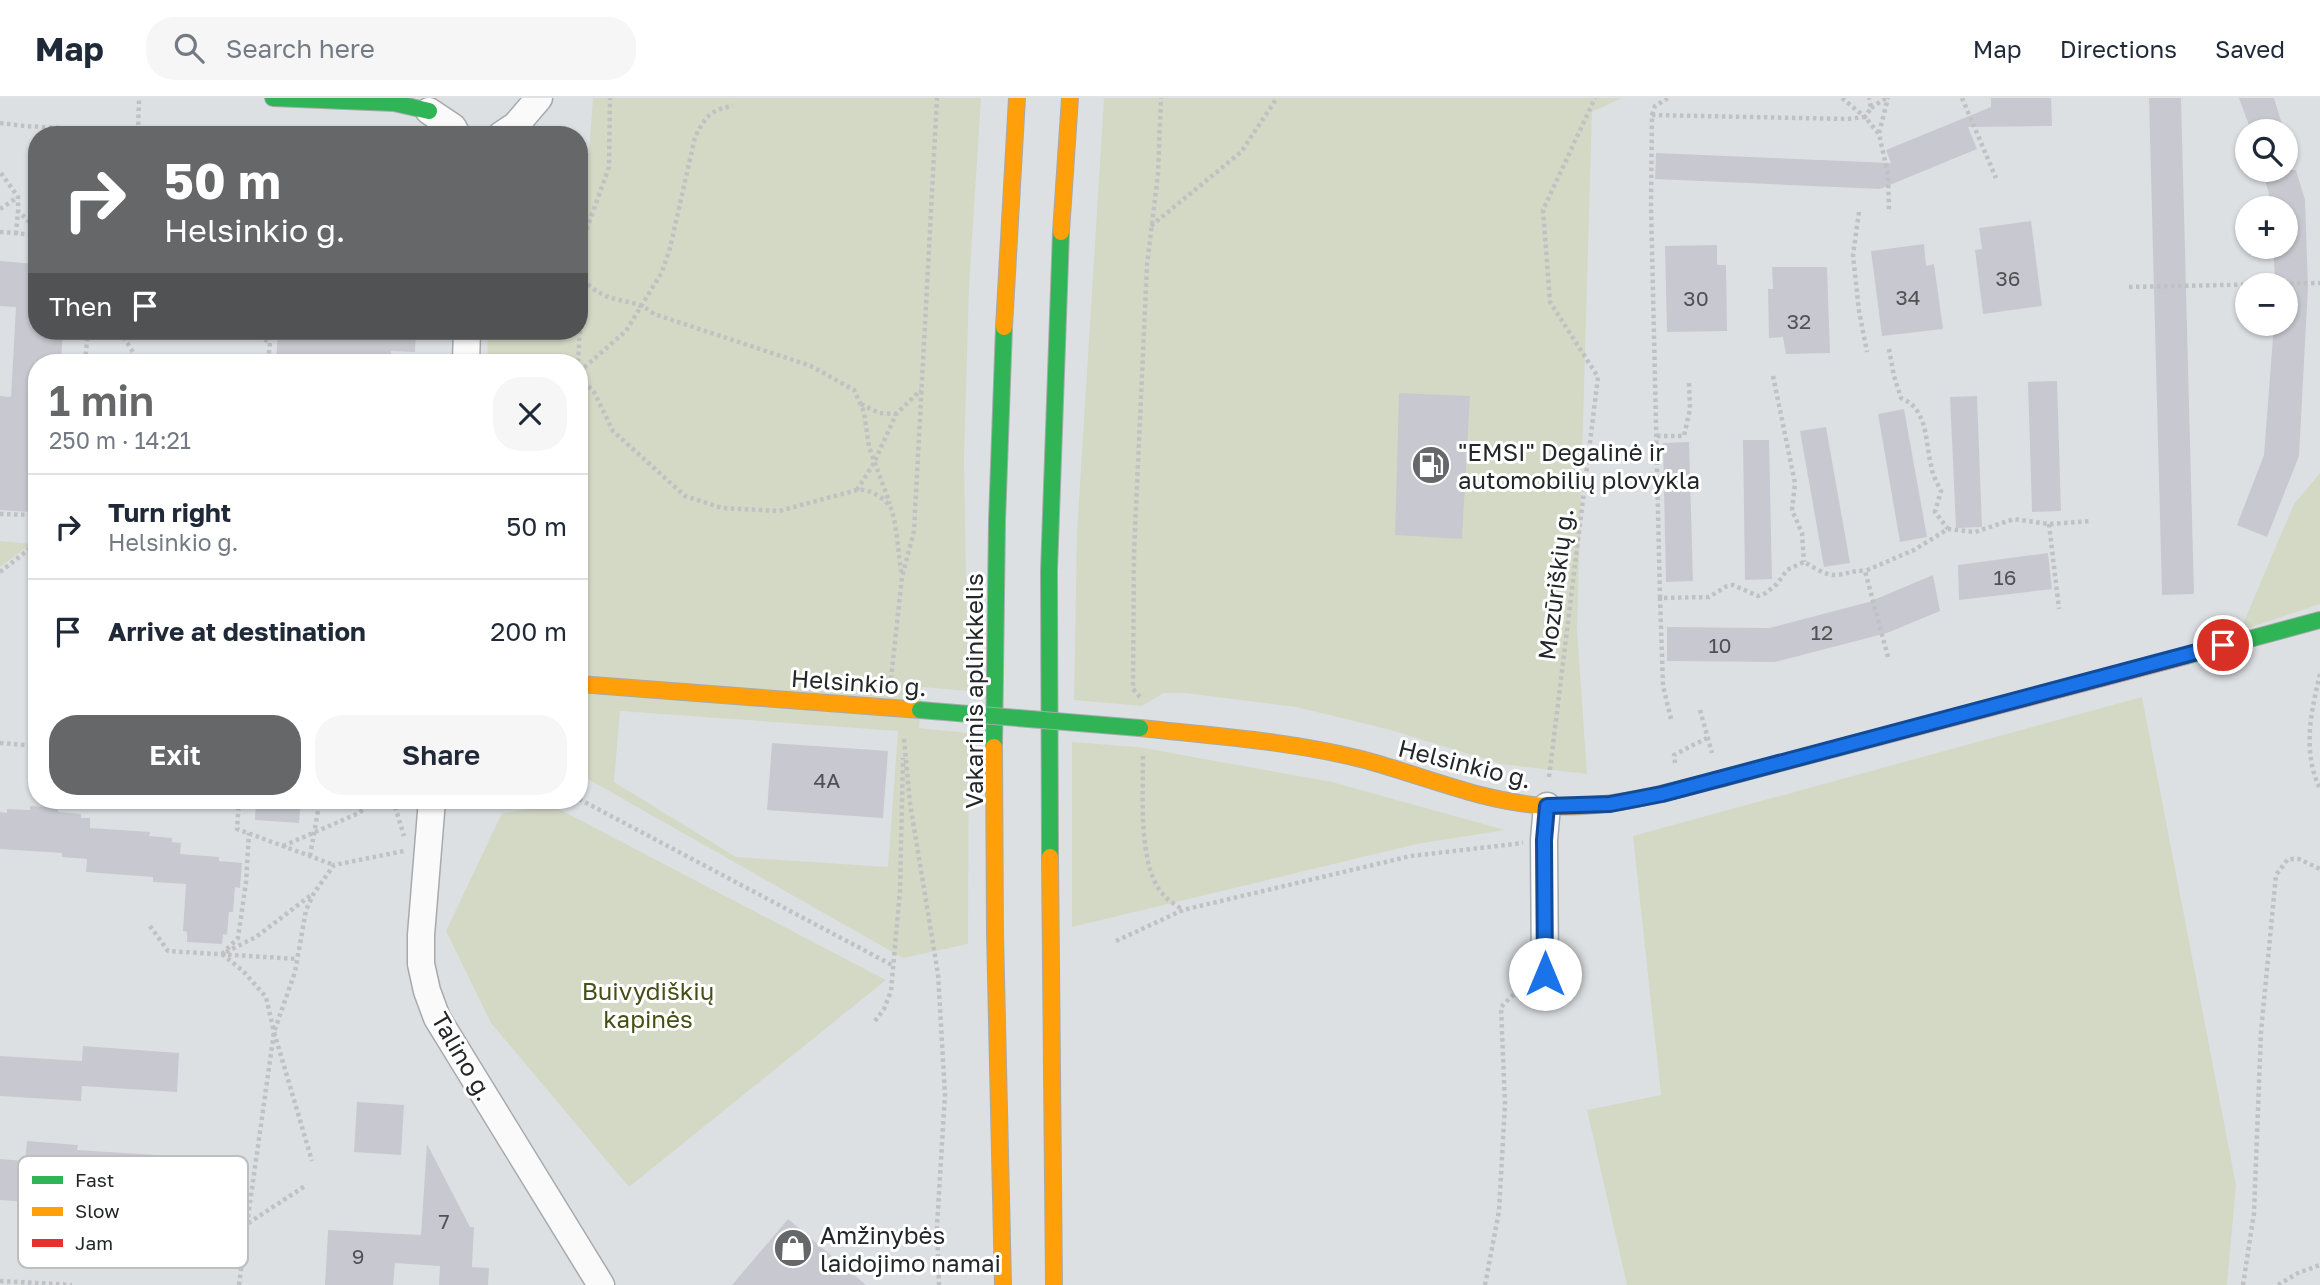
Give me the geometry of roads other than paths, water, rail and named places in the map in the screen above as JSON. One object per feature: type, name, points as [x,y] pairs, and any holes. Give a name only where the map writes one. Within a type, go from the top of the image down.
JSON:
[{"type":"main road","points":[[272,98],[394,103],[429,110]]},
{"type":"main road","name":"Vakarinis aplinkkelis","points":[[1003,1285],[997,1024],[996,595],[1009,225],[1017,98]]},
{"type":"main road","points":[[1054,1285],[1050,1029],[1049,571],[1060,251],[1070,98]]},
{"type":"main road","name":"Helsinkio g.","points":[[588,685],[920,710],[1142,736],[1277,742],[1360,759],[1482,795],[1547,806],[1610,804],[1662,794],[2320,620]]},
{"type":"street","points":[[514,126],[539,98]]},
{"type":"street","points":[[429,110],[452,126]]},
{"type":"street","points":[[1545,974],[1544,840],[1547,806]]},
{"type":"street","name":"Talino g.","points":[[429,809],[418,846],[421,964],[427,991],[437,1018],[601,1285]]},
{"type":"place","name":"\"EMSI\" Degalinė ir automobilių plovykla","points":[[1431,465]]},
{"type":"place","name":"Amžinybės laidojimo namai","points":[[793,1248]]},
{"type":"park label","name":"Buivydiškių kapinės","points":[[648,1004]]}]
